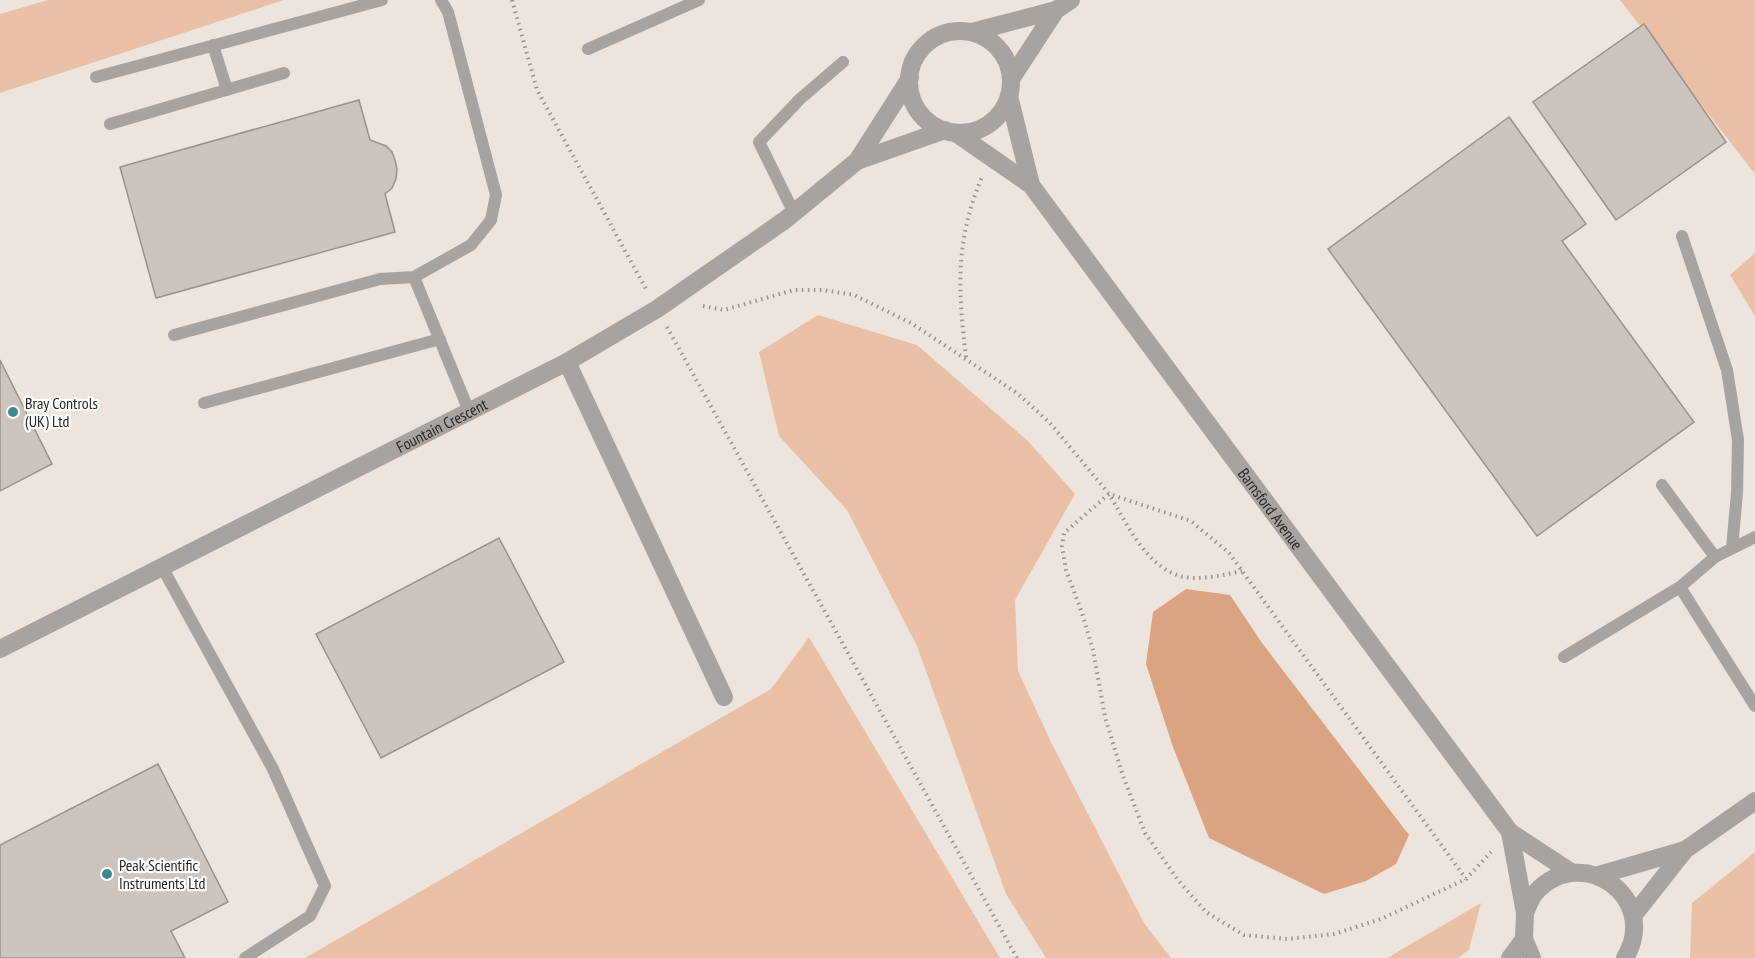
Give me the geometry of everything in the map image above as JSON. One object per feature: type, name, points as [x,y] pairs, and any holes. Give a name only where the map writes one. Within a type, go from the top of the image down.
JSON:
[{"type":"street","points":[[1063,5],[1010,87],[1004,108],[984,127],[970,132],[950,131],[930,123],[919,111],[911,96],[910,78],[914,61],[924,46],[938,36],[955,31],[972,32],[1063,5]]},
{"type":"street","points":[[972,32],[988,39],[1000,50],[1008,64],[1010,87]]},
{"type":"street","name":"Fountain Crescent","points":[[0,649],[567,362],[657,309],[794,213],[857,161],[910,78]]},
{"type":"street","name":"Barnsford Avenue","points":[[1010,87],[1031,185]]},
{"type":"street","name":"Fountain Crescent","points":[[857,161],[950,131]]},
{"type":"street","name":"Barnsford Avenue","points":[[950,131],[1031,185],[1510,832],[1571,872],[1599,876],[1615,885],[1627,899],[1634,916]]},
{"type":"street","points":[[567,362],[724,697]]},
{"type":"street","points":[[1631,954],[1634,916],[1685,850],[1755,801]]},
{"type":"street","name":"Barnsford Avenue","points":[[1510,832],[1525,913],[1524,939],[1533,958]]},
{"type":"street","points":[[1599,876],[1685,850]]},
{"type":"street","name":"Barnsford Avenue","points":[[1525,913],[1535,893],[1551,879],[1571,872]]},
{"type":"street","points":[[1510,958],[1524,939]]},
{"type":"lane","points":[[96,76],[382,0]]},
{"type":"lane","points":[[174,336],[380,279],[414,277],[471,245],[491,220],[496,195],[448,12],[441,0]]},
{"type":"lane","points":[[588,49],[699,0]]},
{"type":"lane","points":[[213,45],[227,90]]},
{"type":"lane","points":[[794,213],[759,142],[800,99],[843,62]]},
{"type":"lane","points":[[111,124],[284,73]]},
{"type":"lane","points":[[1682,236],[1727,370],[1738,440],[1737,493],[1732,548]]},
{"type":"lane","points":[[414,277],[470,411]]},
{"type":"lane","points":[[204,403],[440,339]]},
{"type":"lane","points":[[1662,485],[1715,557]]},
{"type":"lane","points":[[1564,657],[1680,587],[1715,557],[1755,537]]},
{"type":"lane","points":[[162,567],[273,769],[325,886],[310,916],[245,958]]},
{"type":"lane","points":[[1680,587],[1755,706]]},
{"type":"path","points":[[512,0],[537,90],[1017,958]]},
{"type":"path","points":[[966,358],[959,270],[964,233],[972,201],[983,174],[997,162]]},
{"type":"path","points":[[686,289],[701,305],[724,310],[794,290],[823,290],[854,295],[911,322],[1017,393],[1050,423],[1109,494],[1143,548],[1159,565],[1178,576],[1188,577],[1221,576],[1242,571]]},
{"type":"path","points":[[1109,494],[1064,533],[1062,546],[1066,570],[1093,650],[1105,717],[1144,833],[1178,880],[1206,912],[1244,935],[1288,939],[1334,934],[1381,919],[1466,879],[1510,832]]},
{"type":"path","points":[[1109,494],[1191,521],[1228,553],[1466,879]]},
{"type":"shaded area","points":[[48,0],[284,0],[0,93],[0,14]]},
{"type":"shaded area","points":[[1620,0],[1755,0],[1755,174]]},
{"type":"shaded area","points":[[1755,253],[1755,316],[1730,275]]},
{"type":"shaded area","points":[[818,315],[917,345],[1028,441],[1075,494],[1015,600],[1018,671],[1052,744],[1144,923],[1171,958],[1046,958],[1006,894],[917,646],[847,510],[779,436],[759,352]]},
{"type":"shaded area","points":[[1186,589],[1230,595],[1262,643],[1409,835],[1396,864],[1366,881],[1324,894],[1209,838],[1173,747],[1146,664],[1153,612]]},
{"type":"shaded area","points":[[809,637],[1000,958],[305,958],[771,689]]},
{"type":"shaded area","points":[[1755,852],[1755,958],[1690,958],[1692,903]]},
{"type":"shaded area","points":[[1481,903],[1469,950],[1458,958],[1387,958]]},
{"type":"building","points":[[1644,24],[1726,142],[1616,220],[1533,102]]},
{"type":"building","points":[[359,100],[370,140],[386,146],[392,152],[395,160],[396,179],[392,188],[385,194],[395,232],[156,298],[120,167]]},
{"type":"building","points":[[1509,117],[1586,224],[1562,241],[1694,422],[1537,536],[1328,249]]},
{"type":"building","name":"Bray Controls (UK) Ltd","points":[[0,360],[52,464],[0,491]]},
{"type":"building","points":[[499,538],[564,662],[381,758],[316,634]]},
{"type":"building","name":"Peak Scientific Instruments Ltd","points":[[158,764],[228,902],[171,931],[185,958],[0,958],[0,845]]},
{"type":"place","name":"Bray Controls (UK) Ltd","points":[[13,412]]},
{"type":"place","name":"Peak Scientific Instruments Ltd","points":[[107,874]]}]
